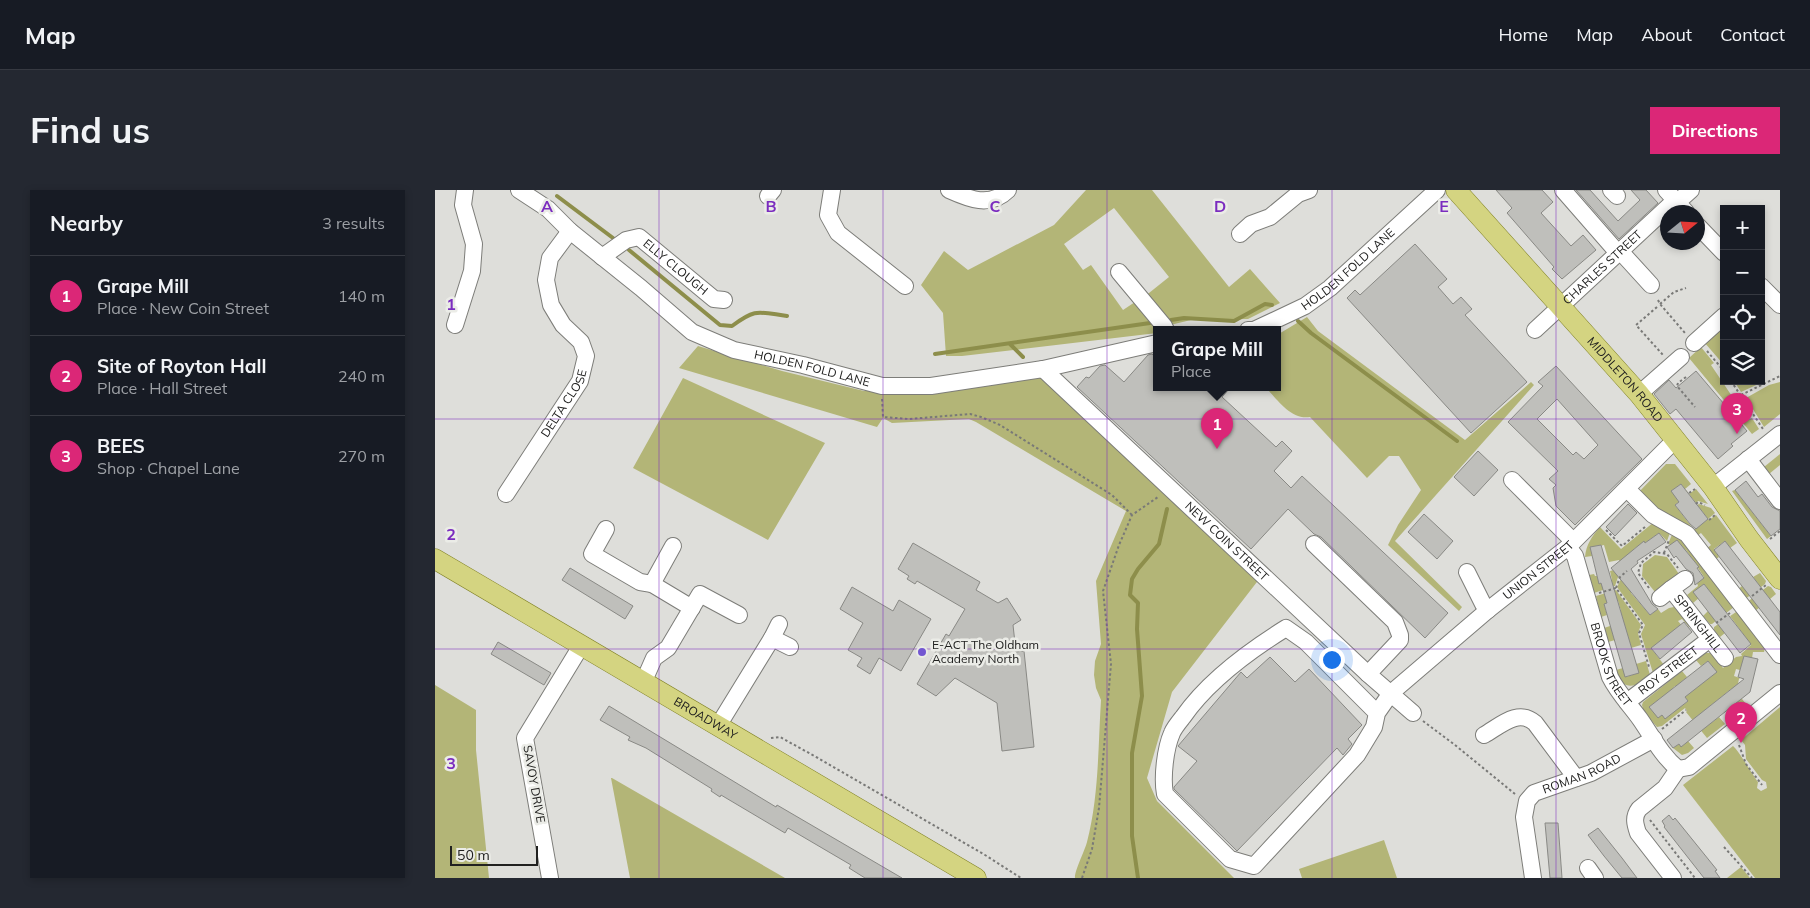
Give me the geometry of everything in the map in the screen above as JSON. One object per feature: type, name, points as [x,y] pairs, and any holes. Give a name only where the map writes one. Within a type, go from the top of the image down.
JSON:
[{"type":"main road","name":"MIDDLETON ROAD","points":[[1456,190],[1561,306],[1677,439],[1705,493],[1780,579]]},
{"type":"main road","name":"BROADWAY","points":[[435,559],[976,878]]},
{"type":"street","points":[[455,325],[472,271],[474,244],[463,205],[465,190]]},
{"type":"street","name":"HOLDEN FOLD LANE","points":[[519,190],[540,195],[548,209],[570,231],[692,332],[734,350],[803,365],[882,386],[931,386],[1043,369],[1153,344]]},
{"type":"street","points":[[832,190],[828,216],[838,233],[905,286]]},
{"type":"street","points":[[949,190],[979,201],[1001,197],[1008,190]]},
{"type":"street","points":[[1240,234],[1251,224],[1270,217],[1298,194],[1309,190]]},
{"type":"street","name":"HOLDEN FOLD LANE","points":[[1262,326],[1311,301],[1330,288],[1437,190]]},
{"type":"street","points":[[1563,190],[1655,292]]},
{"type":"street","name":"CHARLES STREET","points":[[1535,330],[1671,204],[1691,190]]},
{"type":"street","name":"DELTA CLOSE","points":[[506,494],[580,381],[587,356],[581,342],[563,325],[551,305],[546,280],[550,258],[570,231]]},
{"type":"street","points":[[1705,234],[1720,250]]},
{"type":"street","name":"ELLY CLOUGH","points":[[602,257],[626,240],[639,237],[714,299],[724,300]]},
{"type":"street","points":[[1119,272],[1165,326]]},
{"type":"street","points":[[1765,290],[1780,305]]},
{"type":"street","points":[[1696,341],[1720,320]]},
{"type":"street","points":[[1639,394],[1674,358]]},
{"type":"street","name":"NEW COIN STREET","points":[[1043,369],[1413,714]]},
{"type":"street","points":[[1705,493],[1780,434]]},
{"type":"street","name":"UNION STREET","points":[[1377,712],[1306,642],[1287,628],[1252,650],[1194,701],[1172,733],[1166,758],[1165,794],[1230,859],[1254,866],[1357,755],[1374,727],[1377,712],[1391,693],[1488,610],[1574,541],[1677,439]]},
{"type":"street","points":[[1748,459],[1780,501]]},
{"type":"street","name":"BROOK STREET","points":[[1515,476],[1574,541],[1575,556],[1610,678],[1619,694],[1656,736],[1665,757],[1678,769]]},
{"type":"street","points":[[1627,489],[1657,517],[1687,534],[1780,655]]},
{"type":"street","points":[[606,529],[591,554],[640,582],[652,584],[692,608]]},
{"type":"street","points":[[1315,544],[1395,622],[1400,640],[1369,674]]},
{"type":"street","points":[[652,584],[673,546]]},
{"type":"street","points":[[1467,572],[1488,610]]},
{"type":"street","name":"SPRINGHILL","points":[[1685,579],[1666,594],[1710,639],[1725,658]]},
{"type":"street","points":[[643,683],[655,658],[668,648],[700,594],[739,615]]},
{"type":"street","points":[[718,726],[776,631],[790,647]]},
{"type":"street","name":"ROY STREET","points":[[1627,702],[1710,639]]},
{"type":"street","name":"SAVOY DRIVE","points":[[550,878],[525,738],[581,646]]},
{"type":"street","points":[[1673,878],[1638,833],[1635,825],[1636,813],[1665,788],[1678,769],[1689,767],[1780,693]]},
{"type":"street","points":[[1484,735],[1513,718],[1520,716],[1528,718],[1535,723],[1576,778]]},
{"type":"street","name":"ROMAN ROAD","points":[[1527,802],[1534,793],[1591,773],[1656,736]]},
{"type":"street","points":[[1527,802],[1524,817],[1533,878]]},
{"type":"path","points":[[1674,358],[1637,325],[1674,292],[1686,288]]},
{"type":"path","points":[[1655,292],[1659,306],[1720,367]]},
{"type":"path","points":[[1741,396],[1780,376]]},
{"type":"path","points":[[1686,377],[1677,386],[1695,407]]},
{"type":"path","points":[[1734,385],[1763,429]]},
{"type":"path","points":[[882,399],[883,417],[909,419],[969,414],[1000,425],[1112,495],[1133,515]]},
{"type":"path","points":[[1082,878],[1092,849],[1099,808],[1111,664],[1103,591],[1119,544],[1133,515],[1170,488]]},
{"type":"path","points":[[1689,494],[1705,493]]},
{"type":"path","points":[[1696,504],[1705,493]]},
{"type":"path","points":[[1709,520],[1717,513]]},
{"type":"path","points":[[1606,530],[1621,546],[1657,517]]},
{"type":"path","points":[[1765,543],[1780,531]]},
{"type":"path","name":"SPRINGHILL","points":[[1666,594],[1654,594],[1638,573],[1641,563],[1654,552],[1667,554],[1685,579]]},
{"type":"path","points":[[1616,588],[1620,577],[1627,571]]},
{"type":"path","points":[[1593,595],[1616,588]]},
{"type":"path","points":[[1616,588],[1643,625],[1639,633],[1649,668]]},
{"type":"path","points":[[1656,736],[1686,710]]},
{"type":"path","points":[[1413,714],[1455,744],[1527,802]]},
{"type":"path","points":[[1736,741],[1742,750],[1746,764],[1762,785]]},
{"type":"path","points":[[1650,820],[1695,878]]},
{"type":"path","points":[[1724,847],[1752,878]]},
{"type":"green space","points":[[1086,190],[1152,190],[1229,287],[1250,269],[1280,303],[1248,319],[1191,320],[1166,326],[1144,297],[1169,277],[1114,208],[1064,244],[1083,270],[1091,265],[1123,310],[1138,300],[1154,326],[1153,333],[962,356],[946,356],[943,313],[921,285],[944,251],[968,270],[1054,225]]},
{"type":"green space","points":[[1307,317],[1318,331],[1465,440],[1531,382],[1534,385],[1395,541],[1462,607],[1459,611],[1388,545],[1398,525],[1421,490],[1399,456],[1389,456],[1367,478],[1310,417],[1303,417],[1291,412],[1269,391],[1281,391],[1281,333]]},
{"type":"green space","points":[[1720,328],[1720,360],[1704,342]]},
{"type":"green space","points":[[698,346],[782,371],[864,391],[888,390],[1042,372],[1260,578],[1172,692],[1147,778],[1157,801],[1234,878],[1075,878],[1091,825],[1097,771],[1101,700],[1096,688],[1094,675],[1095,661],[1101,644],[1096,581],[1126,511],[969,419],[892,423],[883,418],[877,427],[679,368]]},
{"type":"green space","points":[[1701,347],[1714,363],[1711,365],[1720,378],[1720,385],[1724,385],[1748,420],[1752,418],[1759,429],[1752,434],[1689,358]]},
{"type":"green space","points":[[683,378],[825,443],[768,540],[633,468]]},
{"type":"green space","points":[[1780,382],[1780,414],[1764,427],[1746,398],[1769,385]]},
{"type":"green space","points":[[1737,385],[1756,385],[1741,392]]},
{"type":"green space","points":[[1780,454],[1780,465],[1769,474],[1764,467]]},
{"type":"green space","points":[[1666,464],[1675,464],[1691,484],[1685,489],[1681,484],[1672,491],[1677,497],[1686,490],[1689,494],[1675,505],[1694,530],[1716,515],[1737,543],[1730,548],[1725,541],[1714,549],[1719,557],[1712,562],[1704,551],[1711,545],[1701,533],[1694,538],[1637,494]]},
{"type":"green space","points":[[1696,489],[1708,504],[1698,501],[1696,503],[1689,494]]},
{"type":"green space","points":[[1735,490],[1771,536],[1767,539],[1732,491]]},
{"type":"green space","points":[[1697,505],[1711,508],[1715,513],[1708,519]]},
{"type":"green space","points":[[1654,522],[1671,530],[1667,541],[1659,533],[1634,549],[1627,570],[1618,577],[1615,586],[1594,593],[1589,575],[1594,574],[1597,576],[1599,583],[1612,580],[1610,571],[1621,568],[1619,560],[1609,562],[1604,545],[1591,548],[1592,556],[1585,557],[1588,545],[1597,530],[1600,527],[1621,549]]},
{"type":"green space","points":[[1674,530],[1734,607],[1712,624],[1703,616],[1708,611],[1724,610],[1704,584],[1694,592],[1699,598],[1693,603],[1687,595],[1698,586],[1697,583],[1704,577],[1686,550],[1668,544]]},
{"type":"green space","points":[[1655,555],[1667,557],[1679,574],[1655,592],[1642,576],[1643,564]]},
{"type":"green space","points":[[1760,573],[1766,581],[1765,584],[1744,600],[1735,592],[1742,586],[1753,589],[1759,585],[1753,577]]},
{"type":"green space","points":[[1622,577],[1631,593],[1650,615],[1658,609],[1661,613],[1674,607],[1691,626],[1689,627],[1682,619],[1678,621],[1689,634],[1652,649],[1664,665],[1653,673],[1641,634],[1645,625],[1617,587]]},
{"type":"green space","points":[[1768,586],[1776,594],[1770,599],[1765,593],[1759,608],[1752,613],[1746,603]]},
{"type":"green space","points":[[1616,590],[1641,625],[1638,633],[1641,645],[1631,648],[1619,639],[1608,642],[1604,628],[1610,626],[1621,611],[1618,601],[1604,604],[1607,615],[1601,617],[1596,596]]},
{"type":"green space","points":[[1739,610],[1766,642],[1764,652],[1753,652],[1752,658],[1740,670],[1736,669],[1734,676],[1740,678],[1739,693],[1747,705],[1739,712],[1733,705],[1739,700],[1731,689],[1703,712],[1711,723],[1719,717],[1725,724],[1707,738],[1686,712],[1685,708],[1662,726],[1657,727],[1644,712],[1643,702],[1682,671],[1687,677],[1679,684],[1716,671],[1708,661],[1701,666],[1696,660],[1706,653],[1712,653],[1723,668],[1736,657],[1742,656],[1741,654],[1751,645],[1730,616]],"holes":[[[1675,686],[1688,701],[1683,705],[1679,701],[1649,707],[1669,693]]]},
{"type":"green space","points":[[1730,616],[1720,627],[1725,633],[1720,637],[1714,630],[1714,627]]},
{"type":"green space","points":[[1646,661],[1650,675],[1630,686],[1622,683],[1616,670],[1623,668],[1626,677],[1638,673],[1636,664]]},
{"type":"green space","points":[[435,685],[476,710],[476,750],[489,878],[435,878]]},
{"type":"green space","points":[[1780,707],[1780,878],[1755,878],[1683,785],[1733,746],[1758,782],[1757,788],[1761,791],[1767,788],[1766,782],[1762,780],[1746,759],[1745,745],[1741,740]]},
{"type":"green space","points":[[1688,741],[1694,748],[1688,753],[1682,755],[1673,748],[1679,744]]},
{"type":"green space","points":[[612,778],[785,878],[630,878]]},
{"type":"green space","points":[[1384,840],[1397,878],[1302,878],[1299,869]]},
{"type":"green space","points":[[1741,867],[1750,878],[1727,878]]},
{"type":"building","points":[[1496,190],[1542,190],[1553,202],[1541,213],[1571,246],[1583,235],[1596,250],[1562,279],[1552,269],[1554,267],[1507,213],[1512,208]]},
{"type":"building","points":[[1576,190],[1590,190],[1618,221],[1640,200],[1631,190],[1646,190],[1658,203],[1619,239]]},
{"type":"building","points":[[1415,244],[1447,279],[1438,287],[1453,304],[1461,297],[1472,309],[1465,315],[1527,382],[1471,433],[1347,298],[1355,290],[1360,295]]},
{"type":"building","points":[[1148,355],[1153,355],[1153,391],[1227,391],[1222,397],[1276,447],[1282,441],[1292,451],[1274,471],[1291,488],[1302,476],[1448,613],[1425,638],[1321,537],[1314,534],[1288,509],[1251,549],[1077,387],[1100,366],[1105,365],[1124,382]]},
{"type":"building","points":[[1556,366],[1642,459],[1575,525],[1556,506],[1553,488],[1556,485],[1549,479],[1558,471],[1508,422],[1543,386],[1538,382]],"holes":[[[1557,399],[1598,445],[1584,459],[1576,452],[1573,455],[1537,419]]]},
{"type":"building","points":[[1696,371],[1747,431],[1731,444],[1733,446],[1718,459],[1676,409],[1670,414],[1654,394],[1669,380],[1676,388]]},
{"type":"building","points":[[1478,451],[1498,470],[1474,496],[1454,477]]},
{"type":"building","points":[[1746,481],[1758,497],[1762,494],[1772,507],[1780,511],[1780,529],[1771,536],[1735,490]]},
{"type":"building","points":[[1681,484],[1708,519],[1696,529],[1675,505],[1679,502],[1671,491]]},
{"type":"building","points":[[1628,504],[1637,513],[1615,536],[1606,527]]},
{"type":"building","points":[[1424,514],[1453,541],[1437,559],[1408,532]]},
{"type":"building","points":[[1659,533],[1666,542],[1637,561],[1638,563],[1631,569],[1652,604],[1658,609],[1650,615],[1611,568],[1644,541],[1645,543]]},
{"type":"building","points":[[1677,540],[1699,567],[1697,568],[1704,578],[1695,585],[1693,573],[1686,569],[1676,556],[1674,558],[1667,547]]},
{"type":"building","points":[[1725,541],[1780,612],[1780,635],[1714,550]]},
{"type":"building","points":[[913,543],[980,582],[976,590],[998,603],[1007,598],[1021,620],[1013,625],[1016,652],[1024,651],[1034,747],[1002,751],[997,703],[955,678],[936,696],[917,684],[946,634],[949,636],[965,609],[917,581],[915,584],[907,579],[909,576],[898,569]]},
{"type":"building","points":[[1601,545],[1639,673],[1625,677],[1604,604],[1607,603],[1601,583],[1599,584],[1590,547]]},
{"type":"building","points":[[570,568],[633,606],[625,619],[562,580]]},
{"type":"building","points":[[1704,584],[1751,644],[1740,653],[1693,592]]},
{"type":"building","points":[[852,587],[893,611],[899,600],[931,619],[901,671],[879,658],[870,674],[857,666],[862,658],[848,650],[863,623],[840,609]]},
{"type":"building","points":[[1684,622],[1692,632],[1660,659],[1651,648]]},
{"type":"building","points":[[498,642],[551,673],[544,685],[491,654]]},
{"type":"building","points":[[1744,656],[1758,659],[1750,692],[1681,747],[1679,744],[1673,748],[1667,740],[1744,679],[1738,677]]},
{"type":"building","points":[[1270,657],[1295,682],[1309,669],[1362,725],[1348,739],[1352,744],[1343,755],[1337,748],[1237,851],[1174,789],[1197,761],[1178,746],[1241,672],[1247,678]]},
{"type":"building","points":[[1708,661],[1717,672],[1685,697],[1688,701],[1665,719],[1662,715],[1658,718],[1649,707]]},
{"type":"building","points":[[609,706],[776,807],[777,805],[902,878],[865,878],[849,868],[851,865],[788,828],[785,833],[721,795],[720,797],[711,791],[712,789],[646,748],[628,740],[630,737],[600,720]]},
{"type":"building","points":[[1669,815],[1673,820],[1675,818],[1717,870],[1715,871],[1720,878],[1704,878],[1664,827],[1662,821]]},
{"type":"building","points":[[1545,823],[1558,823],[1562,878],[1550,878]]},
{"type":"building","points":[[1598,828],[1637,878],[1622,878],[1604,856],[1588,835]]},
{"type":"waterway","points":[[557,196],[613,238]]},
{"type":"waterway","points":[[629,250],[720,325],[732,326],[747,316],[758,313],[787,316]]},
{"type":"waterway","points":[[1171,320],[1184,318],[1234,321],[1265,304],[1272,305]]},
{"type":"waterway","points":[[1298,321],[1311,333],[1457,441]]},
{"type":"waterway","points":[[935,354],[1150,323]]},
{"type":"waterway","points":[[1010,344],[1023,357]]},
{"type":"waterway","points":[[1138,878],[1132,836],[1132,753],[1142,696],[1137,629],[1138,603],[1130,595],[1132,579],[1159,544],[1167,509]]},
{"type":"place","name":"BEES","points":[[1737,434]]},
{"type":"place","name":"Grape Mill","points":[[1217,449]]},
{"type":"place","name":"E-ACT The Oldham Academy North","points":[[922,652]]},
{"type":"place","name":"Site of Royton Hall","points":[[1741,743]]}]
